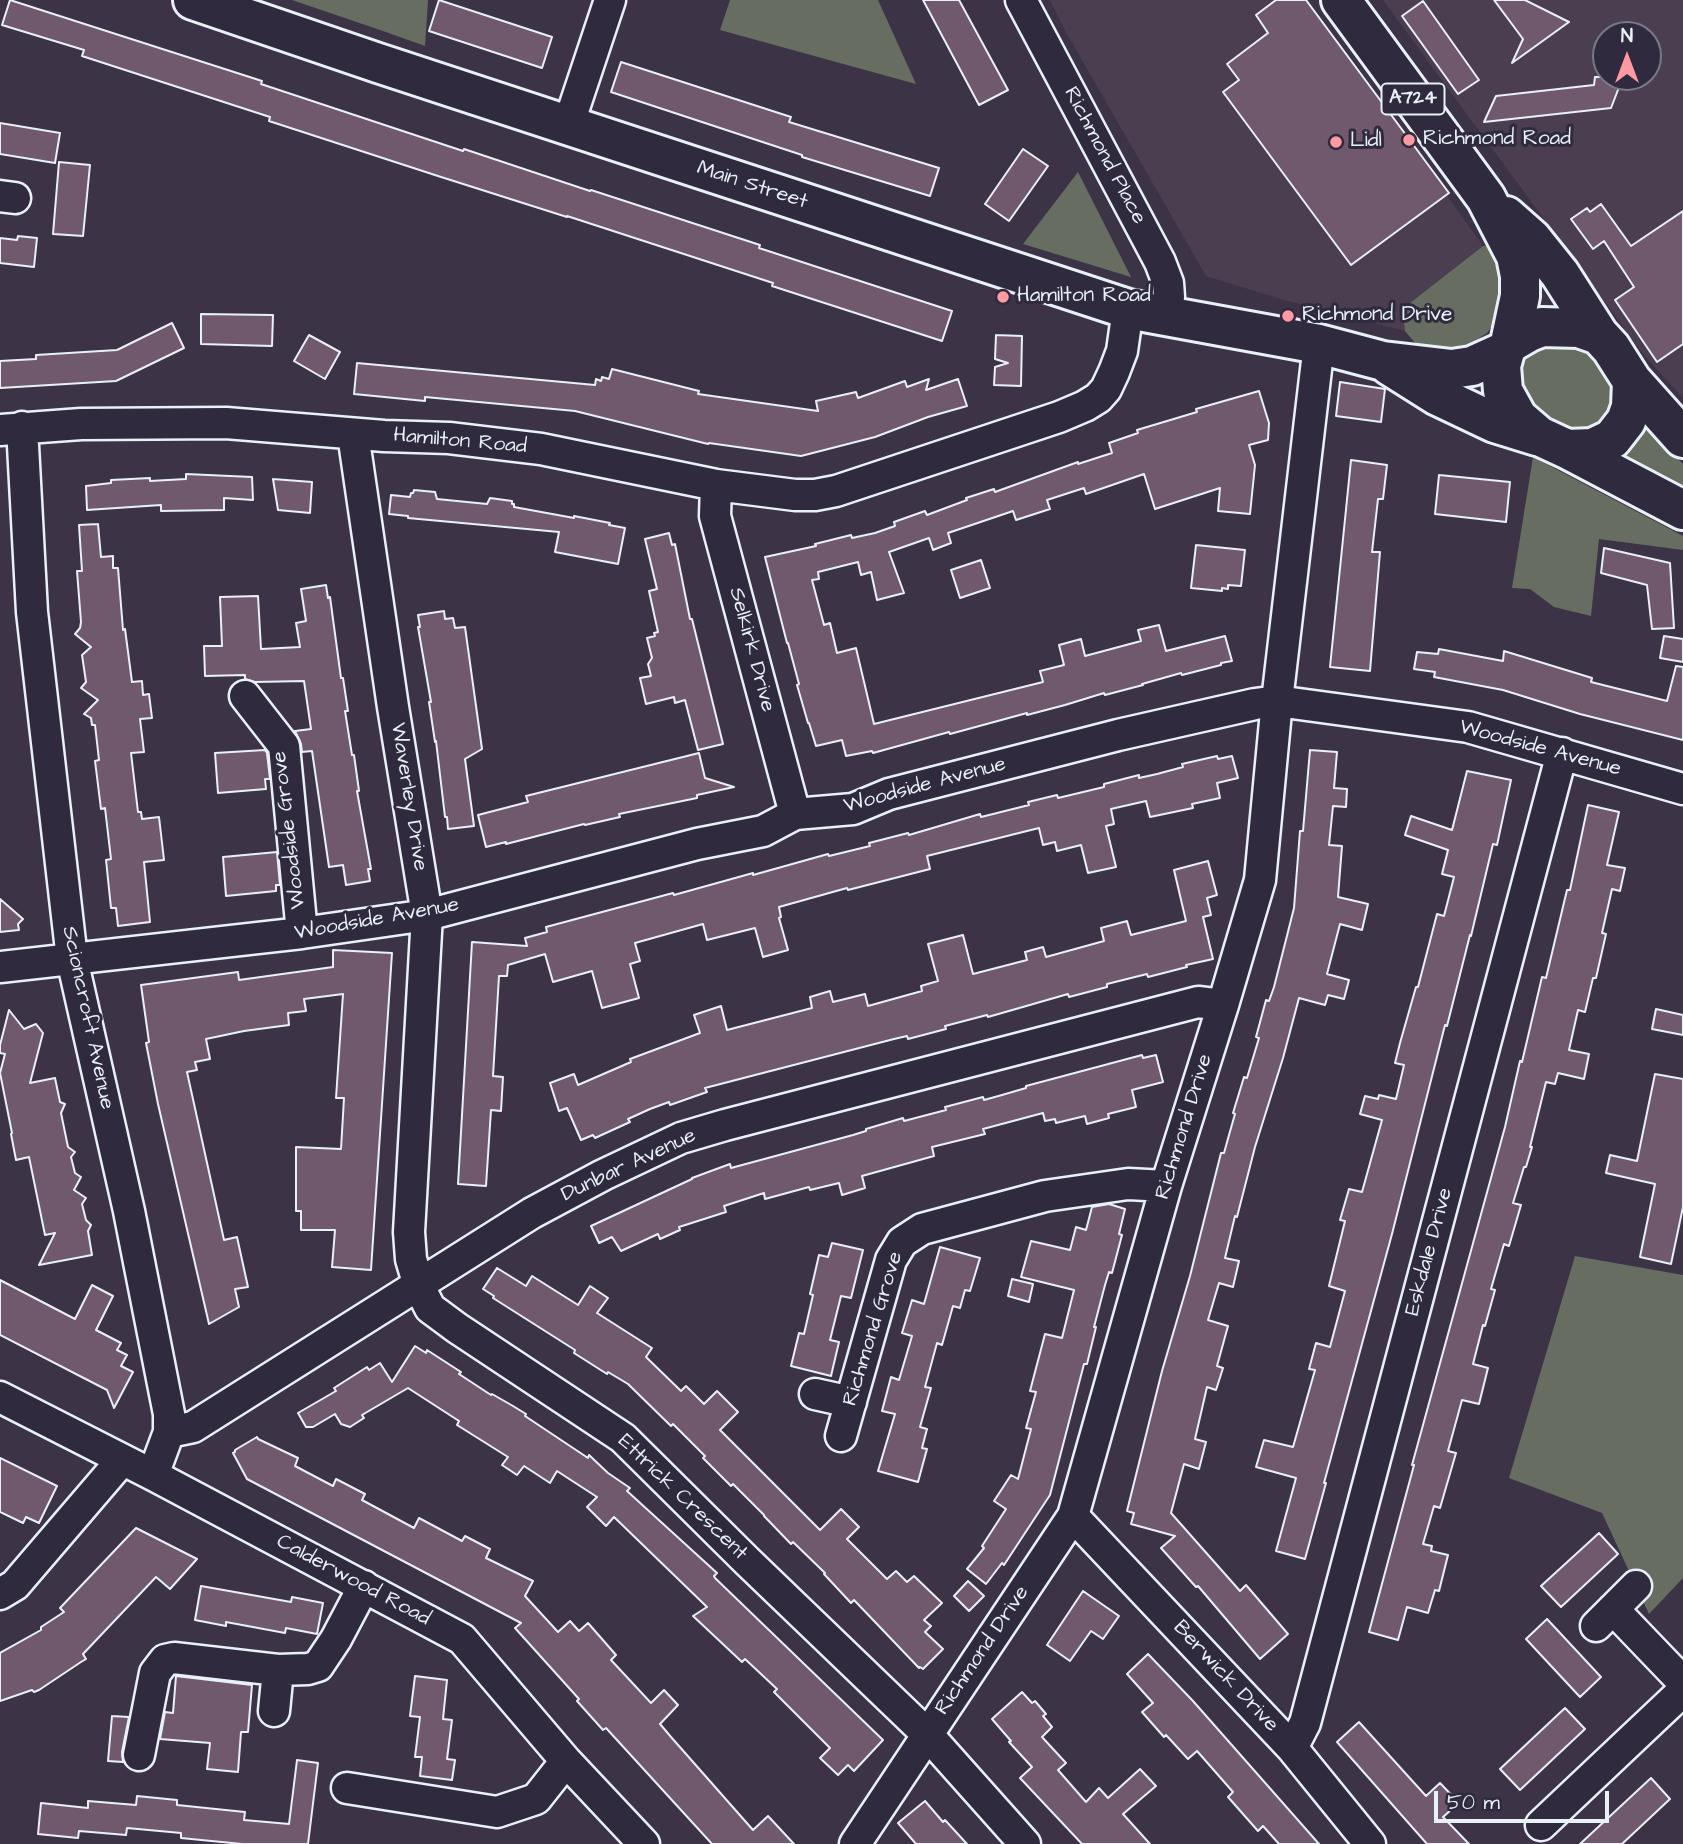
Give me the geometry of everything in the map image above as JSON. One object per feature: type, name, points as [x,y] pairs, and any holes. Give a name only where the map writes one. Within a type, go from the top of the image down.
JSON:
[{"type":"main road","name":"Main Street","points":[[192,0],[568,126],[1146,313],[1319,344]]},
{"type":"main road","name":"A724","points":[[1340,0],[1486,198],[1516,256],[1520,296],[1508,347]]},
{"type":"main road","name":"A724","points":[[1486,198],[1532,239],[1560,274],[1599,335]]},
{"type":"main road","points":[[1319,344],[1383,361],[1452,369],[1472,366],[1508,347],[1528,332],[1542,327],[1579,328],[1599,335],[1611,348],[1632,381],[1683,438]]},
{"type":"main road","points":[[1508,347],[1501,366],[1503,391],[1518,418],[1553,443],[1593,448],[1612,439],[1626,421],[1631,407],[1632,381]]},
{"type":"main road","points":[[1383,361],[1436,395],[1495,423],[1553,443],[1683,510]]},
{"type":"street","points":[[568,126],[610,0]]},
{"type":"street","name":"Richmond Place","points":[[1021,0],[1160,262],[1168,282],[1169,297],[1146,313]]},
{"type":"street","name":"Hamilton Road","points":[[11,428],[144,422],[226,423],[353,434],[449,438],[541,449],[716,485],[815,495],[836,491],[1085,406],[1106,389],[1122,351],[1146,313]]},
{"type":"street","name":"Richmond Drive","points":[[855,1844],[1073,1516],[1166,1186],[1260,880],[1277,702],[1319,344]]},
{"type":"street","name":"Scioncroft Avenue","points":[[11,428],[72,959],[129,1211],[169,1414],[169,1432],[153,1475]]},
{"type":"street","name":"Waverley Drive","points":[[353,434],[427,915],[409,1232],[411,1259],[419,1286]]},
{"type":"street","name":"Selkirk Drive","points":[[716,485],[715,516],[795,814]]},
{"type":"street","name":"Woodside Grove","points":[[245,696],[284,746],[302,933]]},
{"type":"street","name":"Woodside Avenue","points":[[0,967],[302,933],[427,915],[697,844],[763,831],[795,814],[853,809],[889,794],[1118,735],[1255,704],[1277,702],[1468,727],[1683,789]]},
{"type":"street","name":"Eskdale Drive","points":[[1292,1748],[1305,1723],[1562,753]]},
{"type":"street","name":"Dunbar Avenue","points":[[169,1432],[194,1427],[532,1213],[681,1138],[1198,1002],[1223,1005]]},
{"type":"street","name":"Richmond Grove","points":[[841,1436],[891,1260],[902,1242],[922,1229],[1045,1196],[1128,1184],[1166,1186]]},
{"type":"street","name":"Ettrick Crescent","points":[[419,1286],[430,1308],[623,1438],[927,1734],[1025,1844]]},
{"type":"street","points":[[815,1394],[851,1402]]},
{"type":"street","name":"Calderwood Road","points":[[0,1397],[462,1639],[566,1761],[644,1844]]},
{"type":"street","points":[[0,1594],[15,1585],[122,1460]]},
{"type":"street","name":"Berwick Drive","points":[[1073,1516],[1292,1748],[1370,1844]]},
{"type":"street","points":[[139,1755],[155,1673],[165,1660],[174,1658],[278,1670],[308,1670],[318,1666],[336,1639],[364,1586]]},
{"type":"street","points":[[1636,1586],[1605,1618],[1683,1682]]},
{"type":"street","points":[[274,1711],[278,1670]]},
{"type":"street","points":[[1541,1825],[1683,1691]]},
{"type":"street","points":[[347,1788],[497,1812],[536,1799],[566,1761]]},
{"type":"shaded area","points":[[1050,0],[1307,0],[1483,246],[1410,303],[1403,316],[1405,331],[1284,300],[1206,276]]},
{"type":"shaded area","points":[[1383,0],[1683,0],[1683,398],[1643,354]]},
{"type":"green space","points":[[292,0],[428,0],[425,46],[383,31]]},
{"type":"green space","points":[[730,0],[878,0],[916,84],[720,30]]},
{"type":"green space","points":[[1078,172],[1131,277],[1023,244]]},
{"type":"green space","points":[[1492,245],[1504,254],[1500,316],[1487,333],[1469,345],[1447,350],[1416,344],[1405,331],[1405,309],[1483,246]]},
{"type":"green space","points":[[1543,344],[1575,346],[1585,352],[1600,368],[1611,387],[1613,397],[1607,415],[1594,428],[1584,431],[1564,429],[1533,410],[1517,385],[1521,360],[1529,351]]},
{"type":"green space","points":[[1638,419],[1683,464],[1683,492],[1607,452]]},
{"type":"green space","points":[[1533,457],[1683,536],[1683,550],[1599,539],[1591,616],[1554,607],[1530,589],[1512,588]]},
{"type":"green space","points":[[1575,1256],[1683,1275],[1683,1578],[1649,1614],[1602,1513],[1509,1478]]},
{"type":"building","points":[[10,0],[262,81],[261,84],[463,151],[464,149],[760,245],[759,248],[952,311],[942,341],[772,286],[773,283],[269,121],[270,117],[82,56],[84,50],[2,25]]},
{"type":"building","points":[[439,0],[552,37],[542,68],[429,31]]},
{"type":"building","points":[[923,0],[959,0],[1008,90],[979,105]]},
{"type":"building","name":"Lidl","points":[[1276,0],[1306,0],[1449,193],[1351,265],[1223,92],[1239,80],[1227,64],[1268,33],[1256,15]]},
{"type":"building","points":[[1494,0],[1525,0],[1569,22],[1512,63],[1523,39]]},
{"type":"building","points":[[1423,1],[1479,80],[1458,94],[1402,16]]},
{"type":"building","points":[[621,62],[791,117],[789,122],[939,168],[930,196],[802,157],[611,92]]},
{"type":"building","points":[[1592,85],[1592,91],[1618,91],[1611,108],[1484,122],[1496,96]]},
{"type":"building","points":[[0,123],[60,133],[55,163],[0,154]]},
{"type":"building","points":[[1023,149],[1048,166],[1009,221],[985,204]]},
{"type":"building","points":[[59,162],[90,165],[83,236],[53,234]]},
{"type":"building","points":[[1601,204],[1631,246],[1683,211],[1683,344],[1657,362],[1615,300],[1634,287],[1604,241],[1593,249],[1571,219],[1587,208],[1590,212]]},
{"type":"building","points":[[18,236],[37,238],[34,267],[0,263],[0,238],[17,240]]},
{"type":"building","points":[[201,314],[273,315],[272,346],[201,344]]},
{"type":"building","points":[[172,323],[184,348],[116,381],[0,388],[0,361],[36,359],[36,355],[117,350]]},
{"type":"building","points":[[309,335],[340,352],[325,379],[294,361]]},
{"type":"building","points":[[996,335],[1022,336],[1021,386],[994,385],[995,367],[1008,363],[995,359]]},
{"type":"building","points":[[357,363],[595,385],[596,379],[609,379],[612,369],[699,391],[698,394],[818,411],[816,401],[856,392],[858,398],[905,381],[907,387],[929,379],[926,390],[958,379],[967,406],[875,437],[801,456],[708,444],[575,411],[425,397],[425,401],[354,394]]},
{"type":"building","points":[[1340,382],[1385,389],[1381,422],[1336,416]]},
{"type":"building","points":[[1259,391],[1269,423],[1268,440],[1249,445],[1255,465],[1250,514],[1218,511],[1220,488],[1155,509],[1144,474],[1086,494],[1084,488],[1047,500],[1050,509],[1016,520],[1013,511],[948,533],[951,543],[933,550],[929,538],[889,552],[904,593],[877,600],[871,572],[861,575],[858,562],[818,572],[819,579],[812,580],[824,625],[830,623],[837,653],[856,648],[874,724],[1043,682],[1040,671],[1064,665],[1059,645],[1081,639],[1085,656],[1141,641],[1138,630],[1159,625],[1166,651],[1225,636],[1232,661],[873,753],[846,756],[842,740],[816,746],[797,685],[799,684],[765,557],[851,535],[852,538],[875,533],[895,526],[894,522],[925,511],[927,515],[967,500],[966,498],[994,489],[995,492],[1078,462],[1112,453],[1109,443],[1138,433],[1137,430]]},
{"type":"building","points":[[1351,460],[1387,465],[1383,499],[1378,499],[1372,552],[1380,552],[1370,671],[1330,667]]},
{"type":"building","points":[[186,474],[252,477],[253,500],[224,498],[224,510],[161,511],[161,505],[87,510],[86,486],[111,483],[111,480],[186,479]]},
{"type":"building","points":[[1439,475],[1510,482],[1506,522],[1435,514]]},
{"type":"building","points":[[273,479],[312,482],[310,513],[278,510]]},
{"type":"building","points":[[414,490],[435,492],[437,499],[487,504],[490,498],[512,501],[514,507],[574,516],[625,528],[618,564],[555,552],[559,532],[389,514],[391,495],[410,497]]},
{"type":"building","points":[[98,524],[101,557],[113,556],[113,568],[118,568],[123,630],[125,629],[132,682],[142,681],[143,695],[149,694],[152,718],[140,719],[144,752],[131,753],[138,812],[141,812],[142,819],[159,817],[164,860],[144,862],[150,922],[118,926],[116,908],[111,908],[106,860],[111,859],[105,808],[101,809],[95,761],[99,760],[95,725],[92,725],[91,718],[84,714],[98,700],[81,688],[86,682],[82,655],[91,647],[75,634],[81,622],[77,571],[82,571],[79,525]]},
{"type":"building","points":[[669,533],[672,545],[675,544],[690,619],[723,744],[698,750],[685,700],[675,703],[674,697],[646,704],[640,678],[651,676],[648,664],[652,658],[647,638],[658,632],[649,591],[657,589],[645,539]]},
{"type":"building","points":[[1196,545],[1245,550],[1241,586],[1228,585],[1228,589],[1222,588],[1222,591],[1191,588]]},
{"type":"building","points":[[1604,548],[1670,563],[1674,628],[1652,629],[1647,585],[1601,573]]},
{"type":"building","points":[[981,560],[990,588],[960,598],[951,570]]},
{"type":"building","points":[[326,585],[343,678],[348,711],[345,711],[371,869],[368,869],[370,881],[346,885],[343,865],[329,867],[312,751],[302,752],[295,731],[311,729],[304,681],[255,682],[245,679],[245,675],[205,676],[204,646],[222,646],[220,597],[258,596],[261,649],[300,647],[296,623],[306,621],[301,589]]},
{"type":"building","points":[[444,611],[445,619],[453,618],[455,628],[465,627],[482,749],[465,759],[474,826],[448,829],[418,627],[418,615]]},
{"type":"building","points":[[1664,636],[1683,639],[1683,662],[1660,658]]},
{"type":"building","points":[[1439,649],[1503,661],[1504,651],[1592,678],[1591,682],[1667,701],[1676,666],[1683,667],[1683,740],[1580,714],[1503,690],[1434,677],[1435,672],[1414,669],[1417,652],[1438,654]]},
{"type":"building","points":[[265,750],[270,779],[265,779],[266,789],[218,793],[215,753]]},
{"type":"building","points":[[1310,750],[1337,752],[1334,788],[1347,789],[1346,807],[1333,806],[1329,845],[1342,846],[1338,897],[1368,904],[1362,930],[1340,924],[1327,974],[1349,980],[1344,999],[1328,995],[1325,1005],[1299,998],[1225,1258],[1239,1261],[1233,1287],[1219,1283],[1208,1320],[1228,1326],[1217,1366],[1223,1368],[1216,1390],[1207,1387],[1195,1439],[1206,1442],[1199,1469],[1184,1464],[1171,1513],[1240,1591],[1246,1585],[1288,1634],[1260,1659],[1198,1586],[1196,1587],[1161,1548],[1175,1536],[1131,1524],[1134,1513],[1127,1511],[1221,1153],[1224,1153],[1235,1114],[1233,1113],[1259,1038],[1256,1037],[1266,1000],[1269,1001],[1274,987],[1294,908]]},
{"type":"building","points":[[699,753],[705,778],[734,787],[697,795],[697,798],[619,814],[620,817],[486,847],[478,815],[528,802],[526,796]]},
{"type":"building","points":[[1217,756],[1218,759],[1232,756],[1238,778],[1217,783],[1220,798],[1192,804],[1193,808],[1150,817],[1146,801],[1111,809],[1114,824],[1106,826],[1116,867],[1088,873],[1081,845],[1057,851],[1055,842],[1043,845],[1039,828],[927,856],[930,869],[779,907],[779,918],[788,950],[763,957],[755,928],[707,940],[703,924],[635,943],[640,961],[630,964],[639,998],[602,1008],[592,971],[553,982],[545,954],[508,965],[507,976],[499,976],[493,1076],[503,1077],[501,1111],[491,1110],[486,1186],[458,1184],[472,942],[527,946],[525,938],[547,932],[546,927],[828,854],[829,856],[870,846],[869,843],[908,833],[909,835],[980,814],[981,817],[1029,805],[1028,802],[1104,787],[1104,784],[1139,775],[1139,778],[1157,774],[1183,767],[1182,764]]},
{"type":"building","points":[[1467,771],[1511,780],[1497,845],[1493,844],[1471,936],[1447,1026],[1445,1025],[1305,1559],[1276,1551],[1296,1478],[1256,1467],[1264,1440],[1293,1447],[1315,1370],[1309,1369],[1316,1343],[1330,1347],[1345,1291],[1329,1286],[1345,1221],[1340,1220],[1349,1189],[1362,1192],[1382,1120],[1360,1114],[1365,1096],[1378,1099],[1379,1095],[1396,1099],[1404,1065],[1395,1063],[1400,1043],[1437,914],[1444,916],[1454,877],[1442,874],[1448,850],[1405,835],[1411,816],[1452,830]]},
{"type":"building","points":[[1588,805],[1619,812],[1607,865],[1625,868],[1620,891],[1612,889],[1596,978],[1593,978],[1585,1012],[1578,1010],[1569,1050],[1589,1054],[1584,1079],[1558,1073],[1555,1084],[1546,1082],[1532,1147],[1513,1203],[1521,1205],[1509,1246],[1504,1244],[1491,1289],[1495,1290],[1473,1364],[1488,1368],[1479,1404],[1462,1400],[1448,1451],[1456,1453],[1440,1508],[1434,1506],[1423,1544],[1432,1546],[1431,1551],[1448,1555],[1439,1591],[1435,1590],[1428,1613],[1407,1607],[1398,1640],[1369,1632],[1505,1127],[1542,977],[1546,978],[1567,890],[1570,890]]},
{"type":"building","points":[[277,852],[280,885],[276,885],[276,891],[226,896],[223,857]]},
{"type":"building","points":[[1208,861],[1217,895],[1207,898],[1211,915],[1203,917],[1213,959],[945,1026],[946,1029],[908,1039],[907,1036],[894,1039],[705,1088],[707,1092],[650,1109],[628,1119],[630,1122],[595,1138],[593,1135],[581,1140],[567,1108],[559,1111],[550,1083],[574,1074],[578,1085],[631,1062],[630,1059],[700,1033],[694,1015],[721,1006],[727,1030],[812,1008],[810,997],[830,991],[833,1002],[865,994],[868,1006],[922,991],[921,986],[938,981],[928,944],[963,935],[973,974],[1027,960],[1025,952],[1043,947],[1046,957],[1104,941],[1101,928],[1127,921],[1131,935],[1186,921],[1174,870]]},
{"type":"building","points":[[0,899],[23,919],[18,924],[19,930],[0,932]]},
{"type":"building","points":[[333,950],[392,953],[371,1270],[332,1267],[335,1230],[301,1230],[301,1211],[296,1211],[296,1147],[341,1149],[344,1098],[336,1098],[343,994],[304,999],[306,1011],[288,1013],[289,1025],[206,1039],[210,1059],[195,1062],[197,1070],[187,1072],[224,1240],[237,1237],[248,1287],[235,1289],[239,1307],[209,1324],[158,1104],[146,1043],[149,1042],[141,985],[238,972],[239,980],[333,967]]},
{"type":"building","points":[[1656,1009],[1683,1015],[1683,1035],[1652,1029]]},
{"type":"building","points":[[9,1010],[24,1029],[36,1024],[43,1033],[30,1083],[55,1078],[60,1102],[65,1104],[61,1113],[68,1147],[75,1152],[71,1157],[75,1173],[81,1177],[74,1190],[86,1198],[82,1204],[86,1220],[91,1225],[88,1231],[92,1255],[39,1265],[55,1233],[45,1235],[29,1157],[16,1160],[0,1073],[5,1054],[0,1053],[0,1045]]},
{"type":"building","points":[[1142,1055],[1143,1058],[1156,1055],[1163,1082],[1132,1090],[1136,1107],[1108,1114],[1109,1118],[1087,1124],[1085,1116],[1056,1123],[1055,1119],[1045,1121],[1043,1113],[983,1129],[985,1134],[932,1147],[934,1156],[862,1176],[865,1188],[842,1195],[839,1183],[810,1190],[809,1187],[765,1199],[764,1193],[724,1206],[726,1212],[679,1227],[680,1230],[660,1239],[658,1234],[621,1251],[612,1237],[599,1243],[591,1226],[692,1178],[730,1164],[731,1168],[853,1135],[903,1118],[904,1121],[946,1110],[945,1107],[983,1097],[984,1100]]},
{"type":"building","points":[[1655,1074],[1683,1079],[1683,1207],[1671,1264],[1640,1257],[1655,1184],[1606,1173],[1610,1155],[1637,1161]]},
{"type":"building","points":[[1109,1204],[1125,1209],[1119,1234],[1122,1235],[1112,1273],[1109,1272],[1105,1285],[1087,1364],[1084,1364],[1050,1495],[1004,1565],[1002,1563],[986,1584],[967,1569],[984,1548],[982,1546],[1006,1509],[994,1501],[1011,1475],[1018,1479],[1031,1429],[1026,1428],[1036,1392],[1030,1391],[1045,1334],[1062,1338],[1074,1290],[1021,1277],[1031,1241],[1070,1250],[1076,1227],[1086,1230],[1092,1207]]},
{"type":"building","points":[[832,1243],[863,1250],[851,1298],[841,1296],[830,1340],[839,1342],[831,1376],[791,1366],[799,1333],[804,1334],[819,1255],[828,1257]]},
{"type":"building","points":[[940,1247],[980,1258],[970,1291],[965,1290],[960,1308],[953,1306],[942,1345],[937,1343],[925,1387],[931,1388],[920,1427],[927,1429],[922,1448],[927,1449],[918,1482],[878,1471],[895,1414],[882,1411],[891,1377],[899,1380],[912,1336],[902,1333],[912,1300],[924,1304]]},
{"type":"building","points":[[497,1268],[526,1286],[532,1276],[578,1305],[590,1286],[608,1298],[597,1313],[652,1348],[646,1357],[681,1391],[686,1386],[704,1404],[717,1391],[738,1412],[720,1430],[820,1530],[841,1509],[859,1527],[847,1539],[887,1579],[896,1571],[907,1582],[914,1576],[942,1603],[924,1620],[931,1626],[925,1632],[943,1649],[923,1669],[919,1668],[854,1600],[851,1603],[825,1573],[793,1542],[791,1544],[733,1484],[731,1486],[703,1458],[705,1456],[673,1424],[671,1426],[628,1384],[574,1353],[575,1350],[483,1289]]},
{"type":"building","points":[[1012,1279],[1033,1284],[1029,1302],[1008,1296]]},
{"type":"building","points":[[0,1280],[75,1319],[92,1285],[113,1296],[96,1330],[121,1343],[117,1350],[127,1355],[121,1366],[133,1372],[114,1408],[107,1390],[0,1335]]},
{"type":"building","points":[[415,1346],[426,1353],[427,1350],[491,1395],[526,1414],[525,1416],[588,1458],[589,1455],[608,1473],[630,1488],[627,1491],[717,1573],[715,1578],[883,1740],[854,1771],[848,1765],[838,1775],[820,1758],[830,1748],[774,1692],[777,1689],[745,1659],[742,1662],[693,1616],[707,1607],[614,1517],[606,1526],[587,1507],[597,1497],[557,1471],[550,1483],[524,1466],[517,1475],[502,1465],[508,1457],[457,1425],[459,1421],[408,1388],[362,1415],[364,1418],[350,1427],[341,1424],[335,1414],[313,1427],[306,1427],[298,1413],[336,1391],[334,1388],[367,1367],[369,1370],[380,1363],[392,1382]]},
{"type":"building","points":[[257,1437],[298,1458],[295,1466],[333,1486],[336,1479],[365,1494],[362,1500],[414,1528],[419,1518],[462,1541],[465,1536],[490,1549],[486,1558],[533,1581],[525,1596],[558,1632],[570,1621],[579,1631],[588,1623],[616,1655],[611,1660],[651,1703],[664,1690],[678,1705],[660,1724],[753,1830],[768,1816],[794,1844],[712,1844],[606,1728],[603,1730],[577,1701],[579,1699],[515,1628],[521,1623],[247,1479],[233,1453]]},
{"type":"building","points":[[0,1458],[57,1486],[39,1523],[26,1517],[23,1523],[0,1512]]},
{"type":"building","points":[[136,1528],[197,1559],[170,1589],[156,1577],[83,1654],[86,1659],[39,1690],[0,1701],[0,1653],[41,1630],[41,1627],[64,1612],[60,1608]]},
{"type":"building","points":[[1599,1533],[1618,1554],[1561,1607],[1541,1586]]},
{"type":"building","points":[[968,1581],[984,1596],[969,1611],[954,1596]]},
{"type":"building","points":[[201,1586],[291,1602],[292,1597],[323,1603],[317,1634],[286,1628],[285,1633],[226,1622],[226,1626],[195,1620]]},
{"type":"building","points":[[1083,1591],[1119,1616],[1103,1639],[1091,1631],[1070,1661],[1047,1645]]},
{"type":"building","points":[[1547,1619],[1601,1677],[1580,1697],[1526,1639]]},
{"type":"building","points":[[1148,1654],[1319,1844],[1279,1844],[1263,1826],[1258,1831],[1228,1797],[1233,1792],[1197,1751],[1188,1759],[1166,1735],[1164,1737],[1142,1712],[1153,1703],[1127,1674]]},
{"type":"building","points":[[176,1676],[252,1685],[248,1732],[241,1732],[238,1772],[207,1769],[210,1743],[160,1739],[165,1712],[173,1713]]},
{"type":"building","points":[[415,1676],[447,1680],[443,1719],[452,1720],[447,1759],[455,1760],[452,1780],[420,1776],[422,1757],[415,1757],[420,1717],[410,1716]]},
{"type":"building","points":[[1022,1692],[1032,1703],[1035,1701],[1046,1714],[1043,1716],[1052,1727],[1042,1737],[1066,1763],[1058,1770],[1086,1802],[1099,1788],[1108,1798],[1140,1769],[1156,1786],[1123,1814],[1150,1844],[1082,1844],[1020,1778],[1032,1767],[992,1719]]},
{"type":"building","points":[[1565,1708],[1585,1729],[1520,1790],[1500,1769]]},
{"type":"building","points":[[112,1716],[129,1717],[122,1752],[123,1762],[108,1761]]},
{"type":"building","points":[[1359,1722],[1426,1796],[1440,1783],[1459,1803],[1443,1817],[1469,1844],[1427,1844],[1337,1742]]},
{"type":"building","points":[[297,1760],[318,1763],[308,1844],[242,1844],[181,1838],[181,1833],[127,1828],[126,1835],[79,1831],[78,1838],[38,1834],[41,1803],[88,1808],[88,1801],[136,1805],[137,1796],[177,1800],[177,1805],[245,1812],[244,1820],[289,1824]]},
{"type":"building","points":[[1651,1778],[1670,1799],[1622,1844],[1580,1844]]},
{"type":"building","points":[[925,1801],[967,1844],[916,1844],[898,1823]]},
{"type":"place","name":"Richmond Road","points":[[1409,140]]},
{"type":"place","name":"Lidl","points":[[1336,142]]},
{"type":"place","name":"Hamilton Road","points":[[1003,297]]},
{"type":"place","name":"Richmond Drive","points":[[1288,316]]}]
